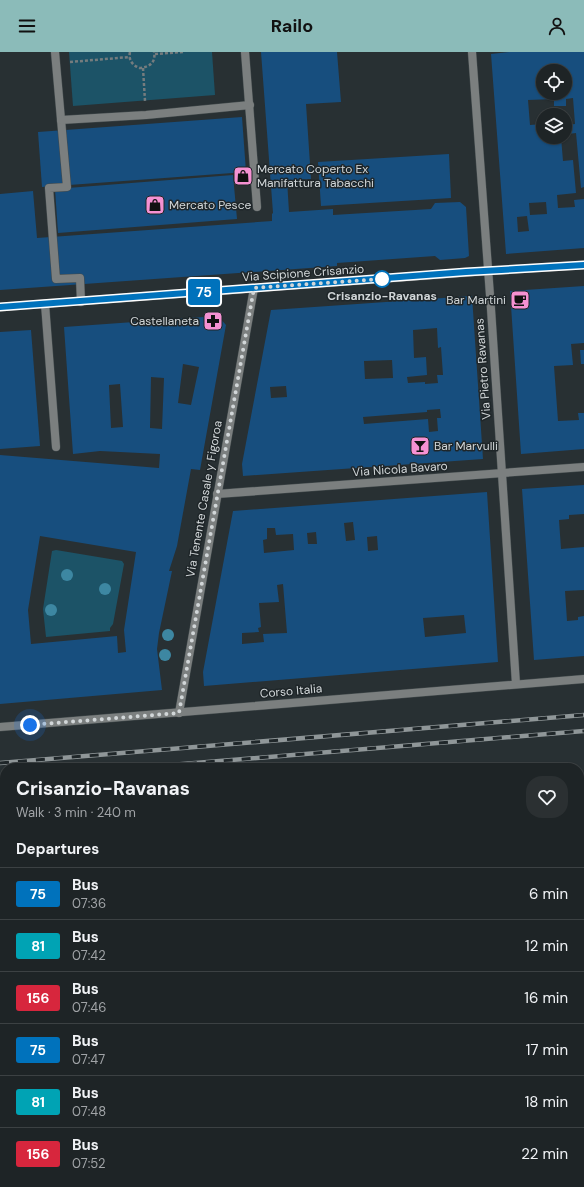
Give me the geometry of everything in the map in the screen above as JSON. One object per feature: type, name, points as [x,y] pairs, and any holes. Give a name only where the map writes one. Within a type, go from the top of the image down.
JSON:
[{"type":"street","points":[[55,52],[67,187],[49,188],[56,279],[80,278],[81,302]]},
{"type":"street","points":[[245,52],[257,207]]},
{"type":"street","name":"Via Pietro Ravanas","points":[[472,52],[516,684]]},
{"type":"street","points":[[61,120],[146,115],[250,105]]},
{"type":"street","name":"Via Scipione Crisanzio","points":[[0,307],[584,265]]},
{"type":"street","name":"Via Tenente Casale y Figoroa","points":[[179,713],[254,288]]},
{"type":"street","points":[[45,304],[56,447]]},
{"type":"street","name":"Via Nicola Bavaro","points":[[217,494],[584,467]]},
{"type":"street","name":"Corso Italia","points":[[0,727],[584,679]]},
{"type":"path","points":[[130,52],[132,64],[136,67],[143,68],[153,63],[155,53],[183,52]]},
{"type":"path","points":[[56,64],[130,57]]},
{"type":"path","points":[[143,68],[146,115]]},
{"type":"shaded area","points":[[69,52],[212,52],[215,95],[73,106]]},
{"type":"shaded area","points":[[56,550],[122,561],[124,564],[113,624],[110,631],[46,637],[43,609],[52,551]]},
{"type":"building","points":[[261,52],[337,52],[341,102],[306,104],[311,179],[287,180],[289,212],[333,209],[333,215],[431,209],[435,203],[460,202],[466,207],[469,256],[465,258],[440,260],[435,256],[337,263],[337,266],[0,290],[0,194],[33,191],[37,238],[272,221],[273,213]]},
{"type":"building","points":[[509,52],[584,52],[584,187],[581,188],[576,133],[572,134],[572,124],[575,124],[572,98],[572,64],[536,64],[536,100],[528,100],[530,125],[536,125],[536,144],[562,144],[563,161],[573,160],[576,193],[557,195],[558,208],[575,207],[574,200],[584,199],[584,248],[506,254],[491,54]],"holes":[[[546,202],[547,214],[530,215],[529,203]],[[527,216],[529,231],[518,232],[517,217]]]},
{"type":"building","points":[[554,100],[566,100],[566,106],[554,106]]},
{"type":"building","points":[[242,117],[246,172],[42,187],[38,132]]},
{"type":"building","points":[[449,154],[451,198],[321,206],[318,162]]},
{"type":"building","points":[[233,175],[237,219],[58,233],[55,189]]},
{"type":"building","points":[[584,286],[584,343],[571,344],[573,365],[554,366],[558,421],[579,420],[578,413],[584,413],[584,449],[521,454],[510,291]]},
{"type":"building","points":[[472,296],[483,459],[243,476],[242,464],[271,310]],"holes":[[[437,328],[438,348],[441,347],[443,375],[437,375],[438,383],[408,383],[407,377],[427,375],[426,357],[414,358],[413,330]],[[392,360],[393,378],[365,379],[364,361]],[[286,386],[287,397],[271,398],[270,387]],[[440,409],[441,418],[437,418],[438,431],[429,432],[428,419],[364,424],[363,417],[427,412],[427,410]]]},
{"type":"building","points":[[218,316],[226,325],[200,470],[191,469],[177,546],[169,571],[172,571],[157,649],[162,690],[0,704],[0,455],[159,468],[160,454],[100,451],[73,454],[64,327]],"holes":[[[183,364],[199,367],[191,405],[178,403]],[[151,377],[164,378],[162,429],[150,428]],[[120,384],[123,427],[111,428],[109,385]],[[40,536],[136,552],[124,630],[126,652],[118,653],[117,636],[31,644],[28,610]]]},
{"type":"building","points":[[31,330],[40,446],[0,449],[0,332]]},
{"type":"building","points":[[580,350],[584,350],[584,364],[581,364]]},
{"type":"building","points":[[584,485],[584,514],[569,515],[569,519],[559,520],[561,549],[584,547],[584,590],[565,591],[567,621],[578,620],[578,617],[584,616],[584,656],[534,660],[522,489]]},
{"type":"building","points":[[487,492],[498,662],[204,686],[203,672],[233,511]],"holes":[[[353,522],[355,540],[346,541],[344,523]],[[267,528],[275,528],[276,535],[293,534],[294,550],[264,553],[263,540],[267,539]],[[316,532],[317,544],[308,544],[307,533]],[[377,536],[378,550],[368,551],[367,537]],[[283,584],[287,633],[263,634],[264,642],[242,644],[242,633],[259,632],[258,628],[261,627],[259,603],[279,602],[277,585]],[[464,615],[466,633],[425,637],[423,618]]]},
{"type":"railway","points":[[0,763],[584,715]]},
{"type":"railway","points":[[195,763],[584,731]]},
{"type":"bus line","name":"75","points":[[0,307],[466,272],[584,265]]},
{"type":"place","name":"Mercato Coperto Ex Manifattura Tabacchi","points":[[243,176]]},
{"type":"place","name":"Mercato Pesce","points":[[155,205]]},
{"type":"place","name":"Crisanzio-Ravanas","points":[[382,279]]},
{"type":"place","name":"Bar Martini","points":[[520,300]]},
{"type":"place","name":"Castellaneta","points":[[213,321]]},
{"type":"place","name":"Bar Marvulli","points":[[420,446]]},
{"type":"route","points":[[30,725],[179,713],[254,288],[382,279]]}]
